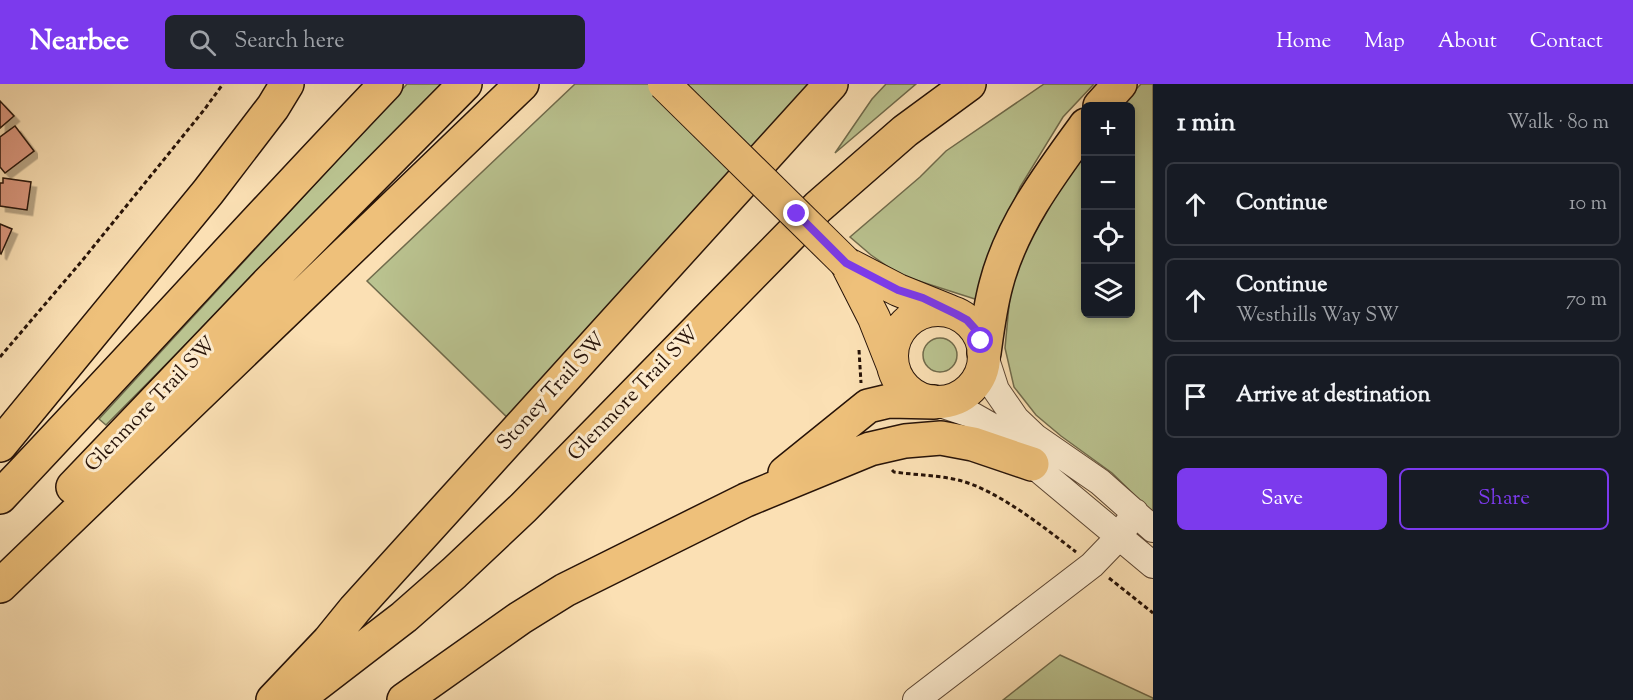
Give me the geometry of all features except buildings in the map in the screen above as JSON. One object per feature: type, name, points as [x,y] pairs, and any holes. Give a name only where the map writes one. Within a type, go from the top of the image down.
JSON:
[{"type":"highway","points":[[0,445],[208,192],[273,107],[287,84]]},
{"type":"highway","points":[[0,497],[104,387],[200,280],[386,84]]},
{"type":"highway","name":"Glenmore Trail SW","points":[[0,584],[76,484],[276,275],[465,84]]},
{"type":"highway","points":[[0,584],[522,84]]},
{"type":"highway","name":"Stoney Trail SW","points":[[273,700],[329,641],[363,600],[831,84]]},
{"type":"highway","name":"Glenmore Trail SW","points":[[296,700],[404,617],[454,573],[523,508],[818,207],[905,130],[969,84]]},
{"type":"highway","points":[[1104,102],[1120,84]]},
{"type":"highway","points":[[984,353],[996,285],[1005,257],[1032,205],[1081,132]]},
{"type":"highway","points":[[747,500],[796,465],[848,420],[868,406],[889,401],[934,402]]},
{"type":"highway","points":[[404,700],[520,618],[565,590],[747,500],[870,449],[905,441],[941,438],[973,444],[1032,464]]},
{"type":"main road","points":[[664,84],[846,263],[898,290],[923,298],[967,320],[976,330],[984,353],[983,366],[973,386],[956,399],[934,402],[919,398],[906,389],[897,376],[874,318],[846,263]]},
{"type":"main road","points":[[897,376],[892,361],[894,345],[900,331],[911,320],[925,312],[940,311],[956,314]]},
{"type":"street","points":[[916,700],[1092,565],[1119,537],[1144,520],[1100,482],[1035,437],[1016,419],[996,390],[984,353]]},
{"type":"street","points":[[934,402],[970,414],[1000,431],[1032,464],[1153,565]]},
{"type":"path","points":[[0,357],[81,262],[204,111],[223,84]]},
{"type":"path","points":[[890,468],[894,472],[959,480],[983,489],[1014,507],[1153,613]]},
{"type":"green space","points":[[407,84],[443,84],[106,425],[99,419]]},
{"type":"green space","points":[[575,84],[812,84],[513,423],[367,281]]},
{"type":"green space","points":[[886,84],[916,84],[835,153],[872,99]]},
{"type":"green space","points":[[1044,84],[1094,84],[1063,117],[1020,187],[988,264],[978,300],[900,275],[850,237],[920,177],[946,151]]},
{"type":"green space","points":[[1141,84],[1153,84],[1153,513],[1112,473],[1036,415],[1014,387],[1005,348],[1010,295],[1023,254],[1054,197],[1081,160],[1081,318],[1135,318],[1135,102],[1124,102]]},
{"type":"green space","points":[[940,338],[952,343],[957,355],[952,367],[940,372],[928,367],[923,355],[928,343]]},
{"type":"green space","points":[[1060,655],[1153,698],[1153,700],[1003,700]]},
{"type":"route","points":[[797,214],[846,263],[898,290],[923,298],[967,320],[976,330],[981,341]]}]
